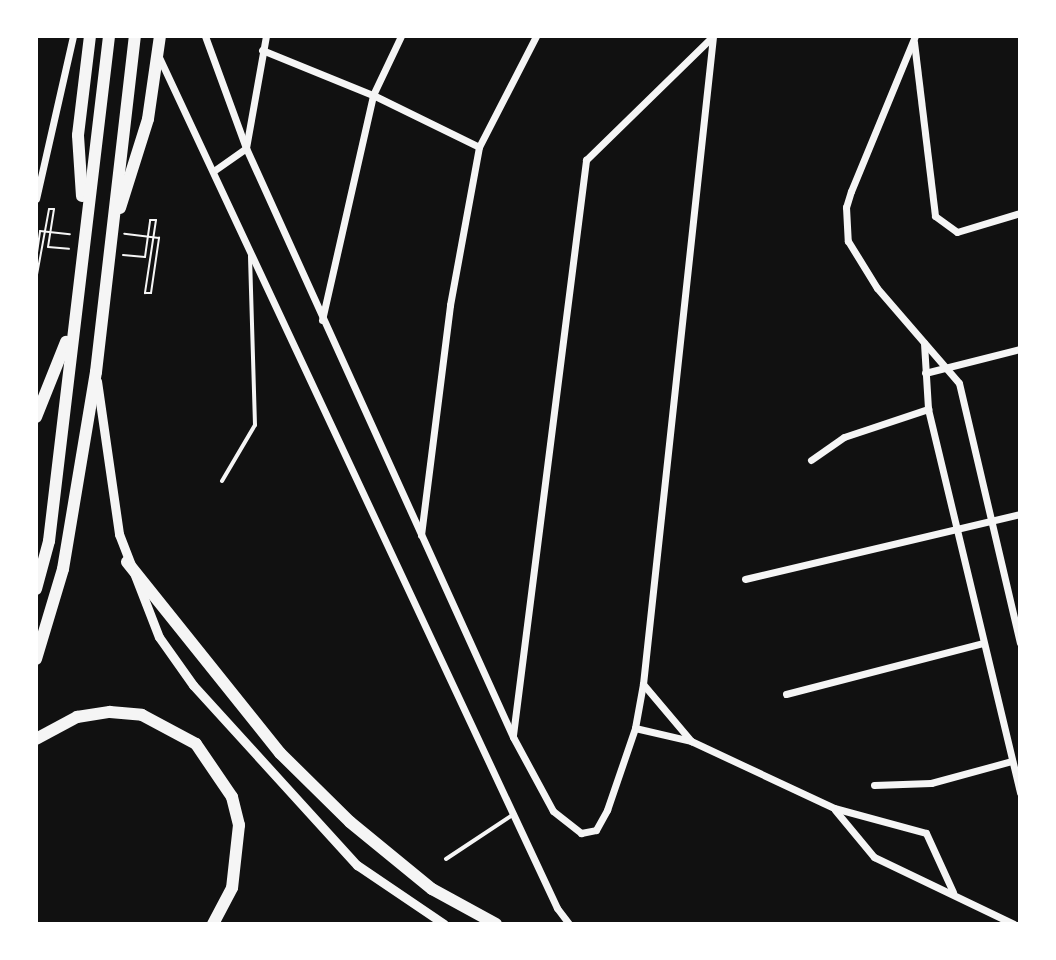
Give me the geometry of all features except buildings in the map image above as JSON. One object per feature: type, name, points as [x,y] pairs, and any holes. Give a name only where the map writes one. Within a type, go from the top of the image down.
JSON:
[{"type":"highway","points":[[82,231],[78,135],[90,36]]},
{"type":"highway","points":[[36,589],[49,541],[82,231],[109,36]]},
{"type":"highway","points":[[36,659],[63,569],[96,372],[135,36]]},
{"type":"highway","points":[[111,233],[148,119],[160,36]]},
{"type":"highway","points":[[36,417],[72,328]]},
{"type":"highway","points":[[127,562],[280,753],[350,822],[432,889],[496,924]]},
{"type":"highway","points":[[36,739],[77,717],[110,712],[142,715],[196,744],[232,797],[239,825],[232,888],[213,924]]},
{"type":"street","points":[[36,199],[73,36]]},
{"type":"street","points":[[205,36],[246,148],[513,737],[553,811],[581,833],[596,830],[607,810],[635,728],[643,684],[713,36]]},
{"type":"street","points":[[215,170],[246,148],[266,36]]},
{"type":"street","points":[[322,320],[373,95],[401,36]]},
{"type":"street","points":[[421,537],[450,305],[479,147],[534,39],[524,36]]},
{"type":"street","points":[[513,737],[586,160],[713,36]]},
{"type":"street","points":[[914,37],[935,216],[957,232],[1020,213]]},
{"type":"street","points":[[914,37],[846,207],[854,255],[959,383],[1020,643]]},
{"type":"street","points":[[262,50],[373,95],[479,147]]},
{"type":"street","points":[[158,55],[215,170],[250,254],[514,814],[569,924]]},
{"type":"street","points":[[924,341],[928,409],[1020,793]]},
{"type":"street","points":[[925,373],[1020,349]]},
{"type":"street","points":[[96,372],[109,491],[127,562],[159,637],[202,696],[357,865],[444,924]]},
{"type":"street","points":[[811,460],[844,437],[928,409]]},
{"type":"street","points":[[745,579],[1020,514]]},
{"type":"street","points":[[786,694],[983,643]]},
{"type":"street","points":[[643,684],[691,741]]},
{"type":"street","points":[[635,728],[691,741],[834,808],[926,833],[953,892]]},
{"type":"street","points":[[874,785],[931,783],[1012,761]]},
{"type":"street","points":[[834,808],[874,857],[953,892],[1014,924]]},
{"type":"lane","points":[[222,481],[255,425],[250,254]]},
{"type":"lane","points":[[446,859],[514,814]]},
{"type":"path","points":[[36,260],[40,231],[82,231]]},
{"type":"path","points":[[111,233],[159,238]]}]
